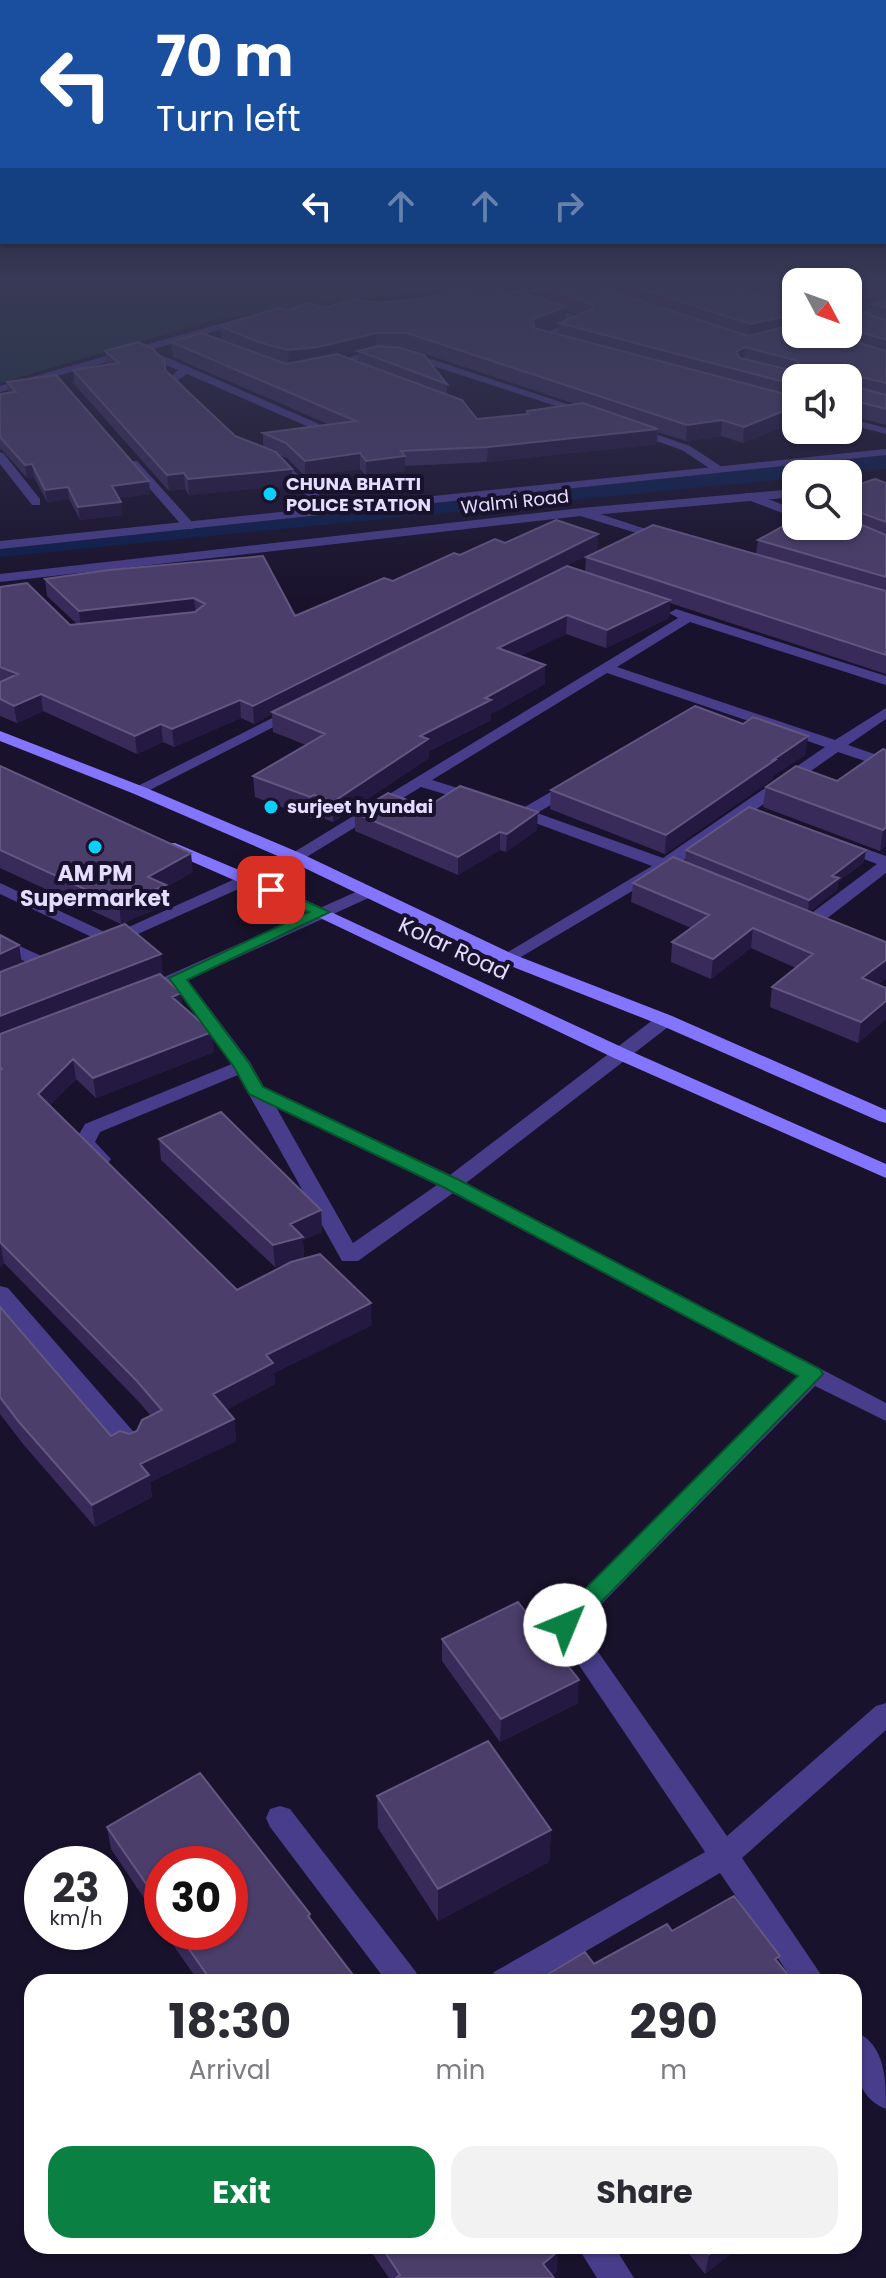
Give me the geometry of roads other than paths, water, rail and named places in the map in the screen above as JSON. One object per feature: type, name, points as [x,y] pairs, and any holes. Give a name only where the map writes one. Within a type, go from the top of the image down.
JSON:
[{"type":"main road","name":"Kolar Road","points":[[0,736],[138,790],[294,857],[509,959],[665,1020],[886,1117]]},
{"type":"main road","name":"Kolar Road","points":[[145,836],[322,912],[621,1054],[886,1172]]},
{"type":"main road","points":[[246,879],[294,857]]},
{"type":"street","points":[[181,388],[202,409]]},
{"type":"street","points":[[230,388],[315,426]]},
{"type":"street","points":[[512,388],[600,417]]},
{"type":"street","points":[[558,416],[585,412]]},
{"type":"street","points":[[614,422],[686,448],[719,469]]},
{"type":"street","points":[[862,425],[886,431]]},
{"type":"street","points":[[0,545],[886,452]]},
{"type":"street","points":[[263,454],[282,463],[328,510]]},
{"type":"street","points":[[127,455],[189,526]]},
{"type":"street","points":[[0,456],[36,502]]},
{"type":"street","name":"Walmi Road","points":[[0,578],[23,581],[581,512],[782,494]]},
{"type":"street","points":[[749,496],[782,509]]},
{"type":"street","points":[[581,512],[680,542]]},
{"type":"street","points":[[625,545],[651,533]]},
{"type":"street","points":[[661,608],[886,681]]},
{"type":"street","points":[[294,857],[689,617]]},
{"type":"street","points":[[604,667],[706,708],[837,745],[886,763]]},
{"type":"street","points":[[138,790],[308,704]]},
{"type":"street","points":[[509,959],[666,864],[886,712]]},
{"type":"street","points":[[525,813],[592,774]]},
{"type":"street","points":[[419,781],[525,813],[710,882]]},
{"type":"street","points":[[744,809],[772,819]]},
{"type":"street","points":[[829,841],[886,864]]},
{"type":"street","points":[[811,922],[886,864]]},
{"type":"street","points":[[84,950],[246,879]]},
{"type":"street","points":[[0,888],[110,941]]},
{"type":"street","points":[[147,990],[367,892]]},
{"type":"street","points":[[0,942],[50,961],[22,975]]},
{"type":"street","points":[[177,978],[243,1066],[342,1258],[452,1184],[665,1020]]},
{"type":"street","points":[[116,1174],[84,1143],[92,1128],[243,1066]]},
{"type":"street","points":[[256,1090],[452,1184],[886,1413]]},
{"type":"street","points":[[0,1293],[131,1444]]},
{"type":"street","points":[[806,1974],[565,1625],[813,1374]]},
{"type":"street","points":[[519,1974],[726,1855],[886,1714]]},
{"type":"street","points":[[280,1818],[399,1974]]},
{"type":"street","points":[[862,2058],[886,2094]]},
{"type":"street","points":[[600,2254],[617,2278]]},
{"type":"waterway","points":[[0,550],[886,462]]},
{"type":"place","name":"CHUNA BHATTI POLICE STATION","points":[[270,494]]},
{"type":"place","name":"surjeet hyundai","points":[[271,807]]},
{"type":"place","name":"AM PM Supermarket","points":[[95,847]]}]
